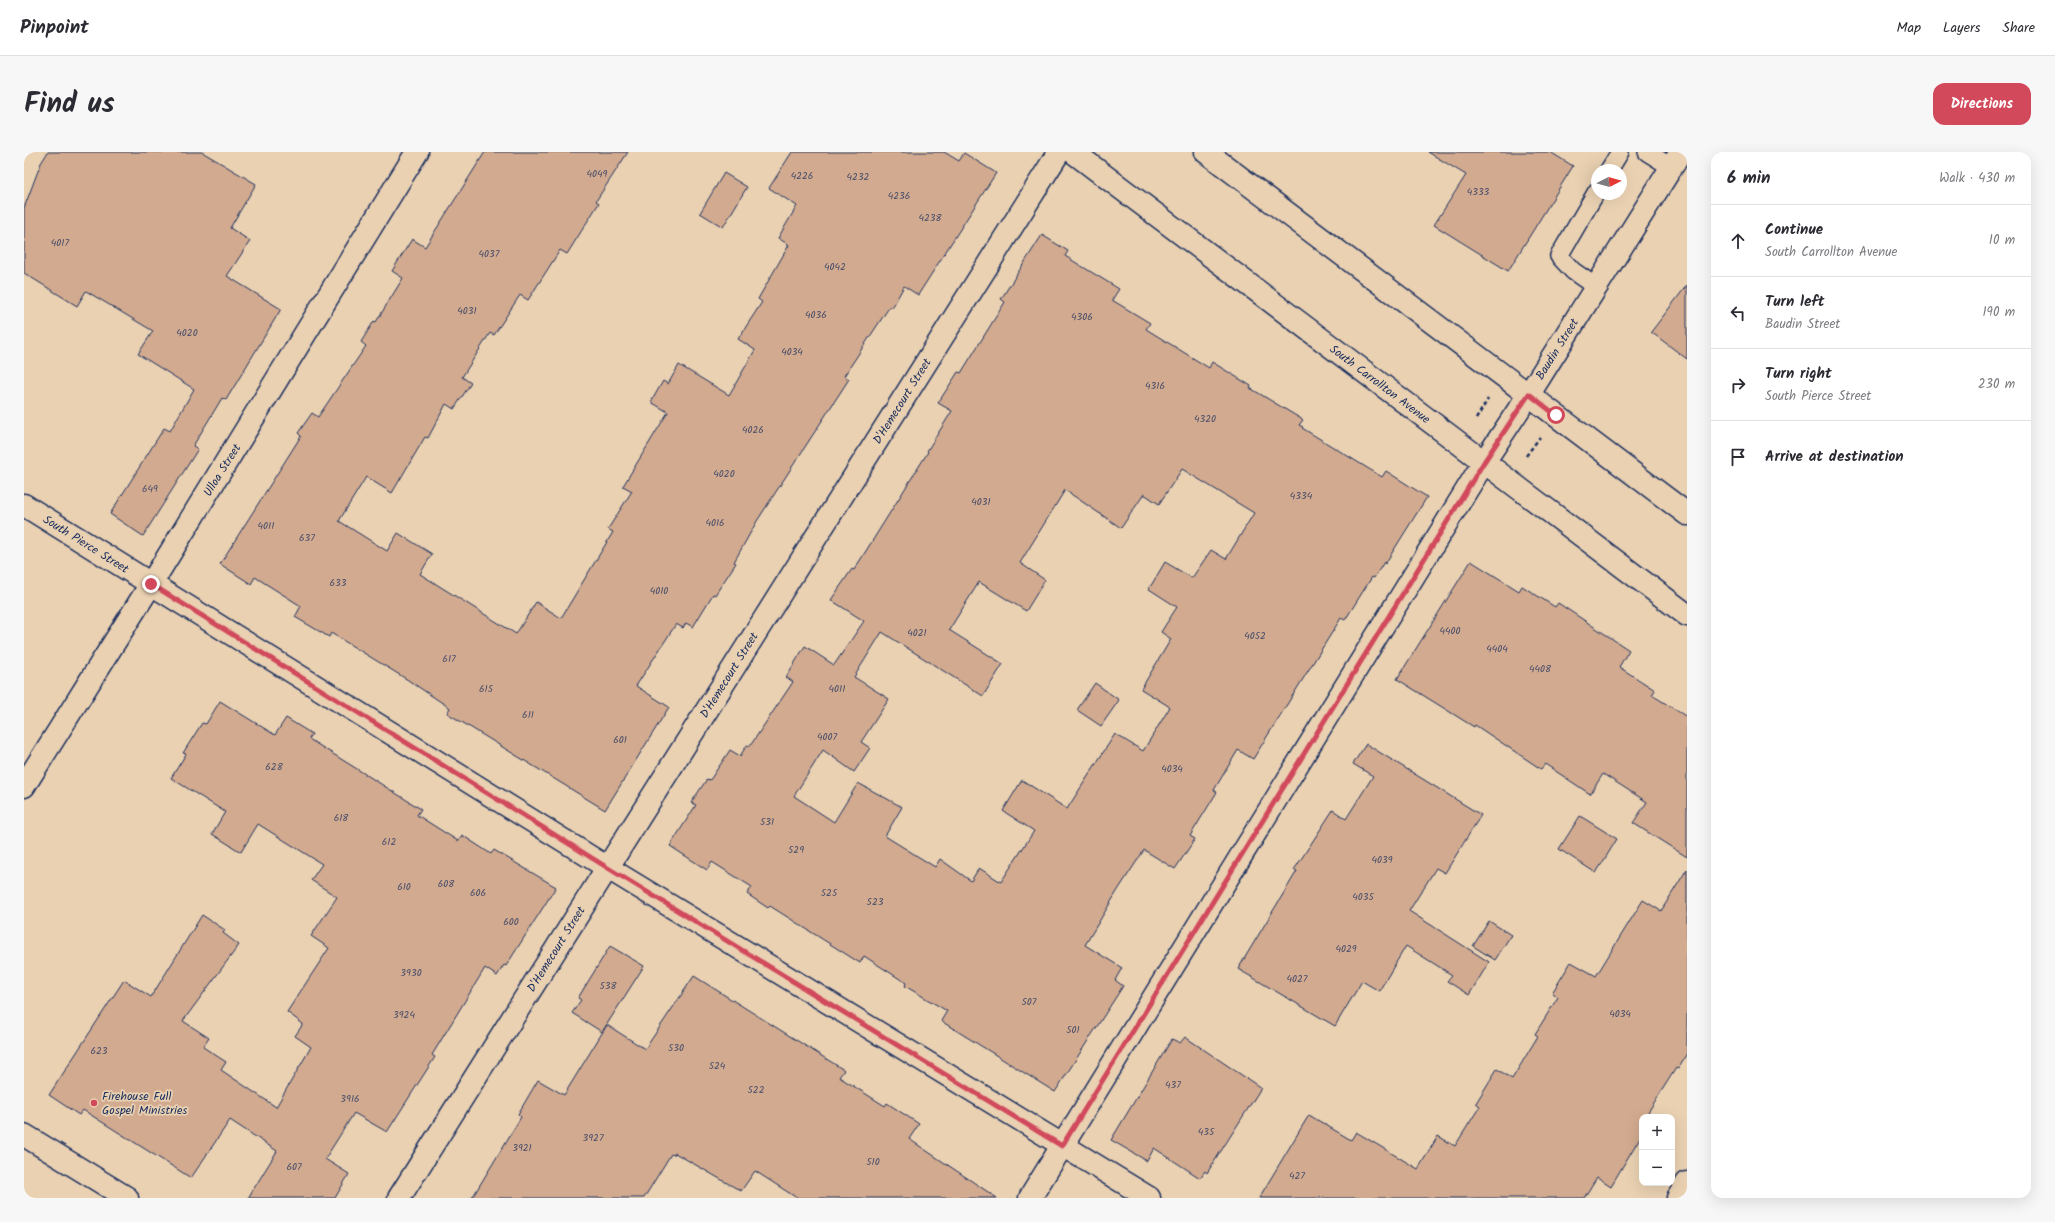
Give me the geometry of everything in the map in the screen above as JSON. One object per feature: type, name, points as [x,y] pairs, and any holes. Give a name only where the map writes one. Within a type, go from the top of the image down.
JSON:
[{"type":"street","name":"Ulloa Street","points":[[24,786],[151,584],[417,152]]},
{"type":"street","name":"D'Hemecourt Street","points":[[399,1198],[1060,152]]},
{"type":"street","name":"South Carrollton Avenue","points":[[1073,152],[1687,615]]},
{"type":"street","points":[[1206,152],[1687,514]]},
{"type":"street","name":"Baudin Street","points":[[1030,1198],[1484,462],[1529,394],[1676,160]]},
{"type":"street","name":"South Pierce Street","points":[[24,505],[608,868],[1149,1198]]},
{"type":"street","points":[[24,1135],[127,1198]]},
{"type":"street","points":[[1678,1198],[1687,1183]]},
{"type":"lane","points":[[1613,164],[1620,152]]},
{"type":"lane","points":[[1647,152],[1676,160]]},
{"type":"lane","points":[[1592,200],[1559,256],[1566,266],[1596,287]]},
{"type":"path","points":[[1476,419],[1490,395]]},
{"type":"path","points":[[1526,456],[1541,435]]},
{"type":"building","points":[[48,152],[202,152],[256,184],[230,228],[250,241],[227,276],[281,309],[226,400],[222,398],[193,446],[198,449],[143,536],[110,514],[164,428],[170,431],[194,389],[138,354],[153,331],[86,291],[77,306],[24,273],[24,208],[41,163]]},
{"type":"building","points":[[485,152],[628,152],[596,201],[599,203],[567,254],[560,250],[528,300],[520,295],[494,335],[490,333],[462,377],[471,383],[454,409],[446,404],[428,438],[425,437],[392,493],[366,477],[339,521],[387,551],[398,533],[432,554],[420,574],[516,634],[536,602],[561,618],[613,532],[608,529],[632,491],[623,486],[668,412],[651,402],[663,381],[668,384],[679,365],[729,395],[755,350],[738,339],[762,302],[758,299],[789,245],[778,238],[797,206],[769,188],[792,152],[944,152],[959,161],[964,153],[996,173],[918,295],[904,286],[892,308],[890,306],[844,376],[849,379],[757,521],[734,562],[736,563],[715,595],[713,594],[693,627],[686,623],[683,628],[676,624],[636,686],[669,707],[605,810],[447,713],[450,708],[408,680],[331,633],[329,637],[295,617],[301,606],[255,577],[251,584],[220,564],[301,436],[298,433],[312,413],[318,417],[366,346],[361,342],[374,321],[376,322],[403,278],[392,271],[412,239],[425,247]]},
{"type":"building","points":[[1428,152],[1550,152],[1573,166],[1508,271],[1434,225],[1466,175]]},
{"type":"building","points":[[724,173],[747,187],[723,227],[700,213]]},
{"type":"building","points":[[1042,235],[1068,251],[1065,256],[1119,289],[1112,300],[1150,323],[1146,329],[1209,368],[1212,362],[1251,386],[1250,388],[1303,420],[1299,425],[1303,427],[1302,428],[1382,477],[1386,471],[1427,497],[1385,564],[1384,562],[1374,578],[1372,577],[1345,620],[1341,618],[1253,759],[1238,750],[1214,790],[1217,792],[1190,836],[1195,839],[1175,869],[1144,850],[1118,890],[1085,945],[1122,968],[1115,980],[1123,986],[1055,1092],[941,1021],[947,1011],[905,986],[906,983],[864,956],[860,963],[770,906],[768,908],[747,894],[752,887],[712,862],[707,870],[670,846],[696,805],[691,803],[707,779],[710,780],[730,750],[740,756],[747,745],[750,746],[793,682],[786,677],[805,646],[834,665],[864,621],[831,600],[852,569],[854,570],[952,411],[938,403],[958,372],[961,373],[1005,302],[1001,299]],"holes":[[[1182,469],[1254,513],[1226,559],[1211,550],[1192,578],[1165,562],[1149,589],[1177,607],[1161,632],[1171,639],[1141,689],[1170,707],[1143,751],[1115,734],[1067,809],[1022,780],[1003,811],[1034,831],[1001,882],[979,868],[971,881],[940,859],[935,867],[885,836],[902,807],[858,783],[834,822],[794,796],[823,750],[854,772],[870,748],[861,742],[889,699],[854,677],[882,632],[983,696],[1003,664],[949,630],[979,582],[1026,611],[1045,580],[1020,563],[1065,490],[1121,528],[1144,494],[1159,504]]]},
{"type":"building","points":[[1687,285],[1687,359],[1651,332]]},
{"type":"building","points":[[1471,561],[1519,591],[1522,586],[1555,607],[1558,603],[1629,650],[1619,667],[1655,690],[1652,695],[1687,717],[1687,857],[1633,823],[1647,802],[1603,774],[1590,794],[1545,764],[1541,769],[1475,725],[1474,727],[1397,679]]},
{"type":"building","points":[[1095,683],[1119,700],[1101,726],[1077,710]]},
{"type":"building","points":[[220,701],[275,735],[286,718],[312,734],[309,739],[421,809],[417,815],[458,841],[462,835],[491,854],[494,850],[556,887],[506,966],[504,965],[497,976],[485,968],[432,1055],[435,1057],[387,1132],[354,1113],[325,1159],[349,1174],[335,1198],[248,1198],[277,1151],[230,1120],[191,1178],[83,1110],[79,1115],[49,1095],[124,980],[151,997],[202,915],[225,930],[223,933],[239,945],[183,1021],[209,1038],[203,1047],[226,1062],[221,1070],[276,1107],[311,1047],[295,1036],[303,1024],[287,1012],[329,948],[311,936],[337,897],[311,880],[322,864],[258,824],[241,852],[212,834],[225,812],[171,778],[186,754],[183,753],[202,723],[206,724]]},
{"type":"building","points":[[1366,744],[1481,815],[1445,873],[1436,868],[1409,911],[1489,962],[1469,995],[1447,981],[1452,975],[1406,946],[1379,991],[1362,981],[1335,1026],[1238,969],[1297,871],[1294,870],[1333,810],[1346,819],[1373,776],[1353,764]]},
{"type":"building","points":[[1580,816],[1617,839],[1596,873],[1559,849]]},
{"type":"building","points":[[1687,869],[1687,1055],[1678,1069],[1676,1068],[1647,1114],[1639,1114],[1639,1139],[1611,1186],[1597,1177],[1584,1198],[1259,1198],[1309,1115],[1351,1140],[1356,1132],[1418,1169],[1438,1136],[1455,1146],[1480,1106],[1476,1103],[1497,1069],[1512,1079],[1538,1036],[1535,1034],[1558,997],[1552,993],[1571,962],[1596,976],[1643,900],[1661,911]]},
{"type":"building","points":[[1489,921],[1511,935],[1495,960],[1473,946]]},
{"type":"building","points":[[610,946],[644,966],[602,1032],[572,1013],[581,1000],[578,998]]},
{"type":"building","points":[[694,976],[844,1070],[839,1077],[885,1106],[887,1103],[919,1124],[909,1139],[997,1198],[797,1198],[755,1171],[741,1191],[675,1153],[674,1155],[671,1154],[644,1198],[472,1198],[521,1117],[518,1114],[538,1080],[564,1095],[607,1025],[645,1049]]},
{"type":"building","points":[[1185,1037],[1261,1088],[1207,1173],[1205,1171],[1200,1178],[1154,1148],[1147,1161],[1111,1140],[1172,1039],[1180,1043]]},
{"type":"place","name":"Firehouse Full Gospel Ministries","points":[[94,1103]]},
{"type":"route","points":[[151,584],[608,868],[1062,1146],[1484,462],[1529,394],[1556,415]]}]
